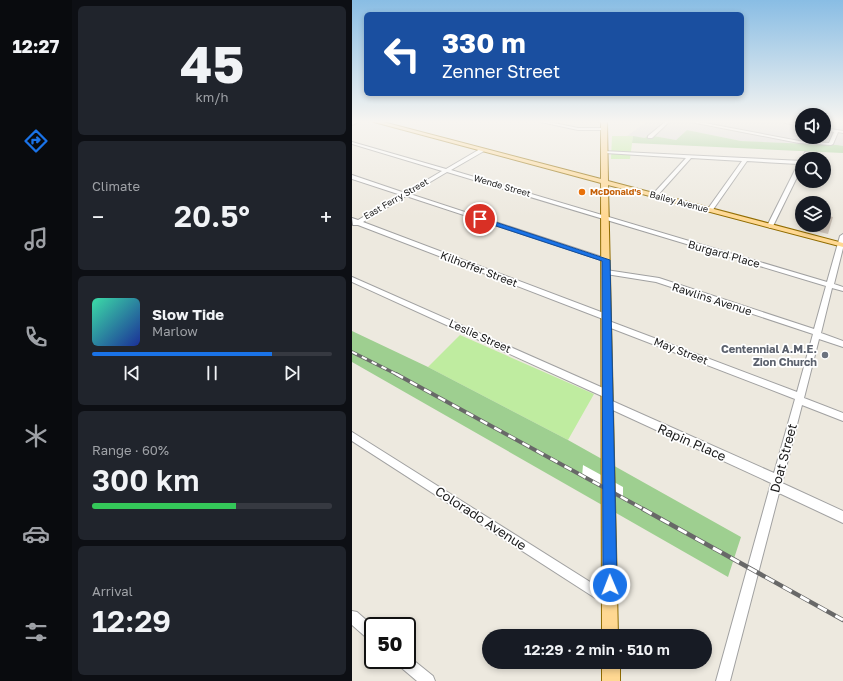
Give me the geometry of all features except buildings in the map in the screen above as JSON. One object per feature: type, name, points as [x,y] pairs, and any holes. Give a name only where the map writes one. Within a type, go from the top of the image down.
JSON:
[{"type":"main road","name":"Bailey Avenue","points":[[497,154],[770,226],[842,242]]},
{"type":"main road","points":[[605,154],[610,629]]},
{"type":"main road","points":[[611,669],[611,681]]},
{"type":"street","name":"Wende Street","points":[[390,154],[605,218]]},
{"type":"street","name":"East Ferry Street","points":[[354,222],[475,154]]},
{"type":"street","points":[[643,154],[795,162]]},
{"type":"street","points":[[655,195],[690,156]]},
{"type":"street","points":[[710,210],[746,159]]},
{"type":"street","points":[[352,176],[606,260]]},
{"type":"street","points":[[770,226],[795,176]]},
{"type":"street","name":"Burgard Place","points":[[605,218],[843,290]]},
{"type":"street","name":"Kilhoffer Street","points":[[354,222],[606,320]]},
{"type":"street","name":"Doat Street","points":[[723,681],[842,242]]},
{"type":"street","name":"Rawlins Avenue","points":[[606,272],[657,280],[843,344]]},
{"type":"street","name":"Leslie Street","points":[[352,279],[607,398]]},
{"type":"street","name":"May Street","points":[[606,320],[843,417]]},
{"type":"street","name":"Rapin Place","points":[[607,398],[843,517]]},
{"type":"street","name":"Colorado Avenue","points":[[352,436],[610,601]]},
{"type":"street","points":[[352,617],[364,627]]},
{"type":"street","points":[[414,669],[428,681]]},
{"type":"green space","points":[[611,154],[631,154],[630,159],[611,159]]},
{"type":"green space","points":[[352,331],[428,367],[568,440],[741,537],[728,577],[352,362]]},
{"type":"green space","points":[[460,335],[594,394],[568,440],[428,367]]},
{"type":"pier","points":[[583,465],[623,487],[623,500],[582,477]]},
{"type":"railway","points":[[352,352],[396,374]]},
{"type":"railway","points":[[396,374],[645,510]]},
{"type":"railway","points":[[643,509],[843,620]]},
{"type":"place","name":"McDonald's","points":[[582,192]]},
{"type":"place","name":"Centennial A.M.E. Zion Church","points":[[825,355]]},
{"type":"route","points":[[480,219],[606,260],[610,585]]}]
